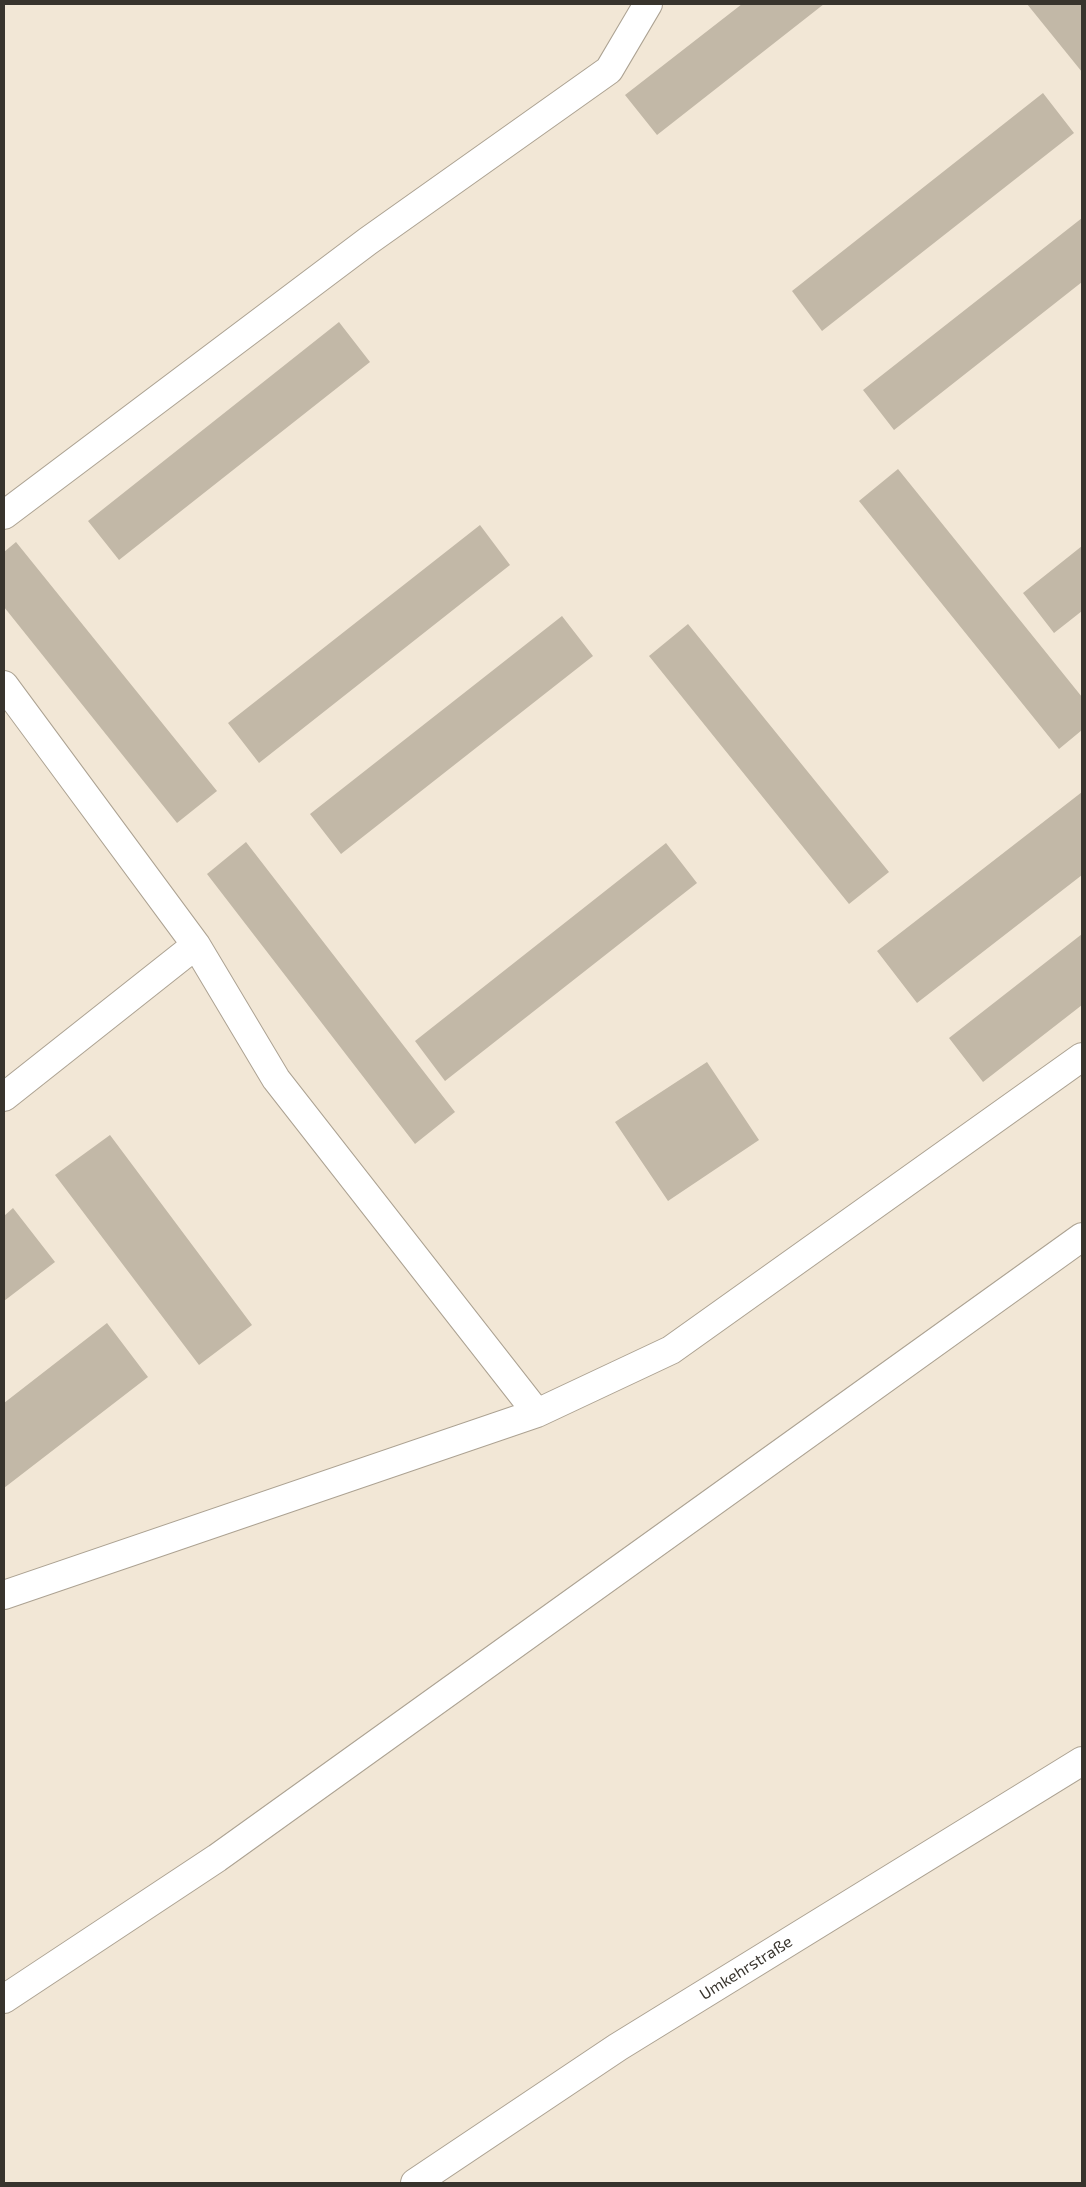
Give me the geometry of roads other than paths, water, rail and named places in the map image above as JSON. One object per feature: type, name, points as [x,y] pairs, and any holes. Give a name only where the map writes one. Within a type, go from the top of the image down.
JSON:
[{"type":"lane","points":[[4,516],[368,241],[609,70],[648,4]]},
{"type":"lane","points":[[4,685],[196,945],[276,1079],[537,1413]]},
{"type":"lane","points":[[4,1097],[196,945]]},
{"type":"lane","points":[[4,1595],[537,1413],[671,1350],[1082,1057]]},
{"type":"lane","points":[[4,1999],[217,1858],[1082,1237]]},
{"type":"lane","name":"Umkehrstraße","points":[[415,2183],[618,2047],[1082,1761]]}]
